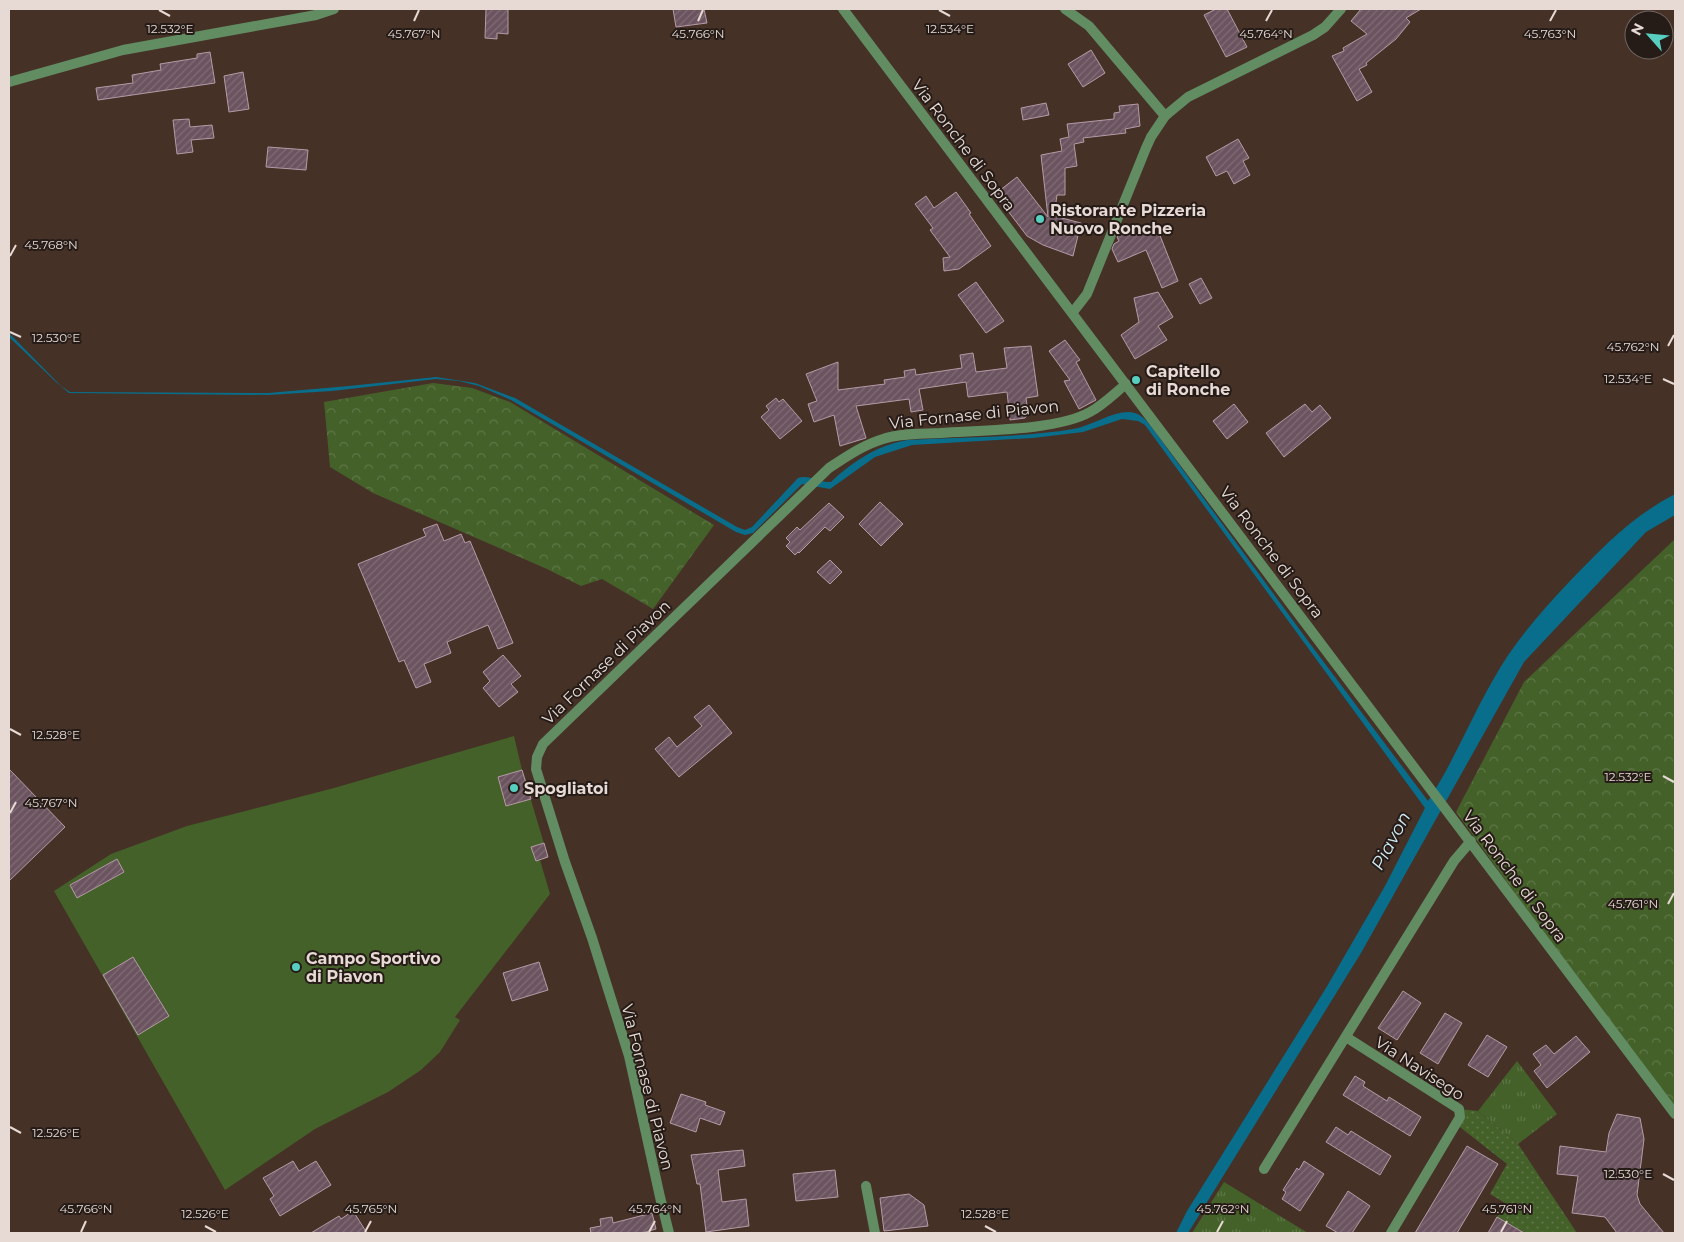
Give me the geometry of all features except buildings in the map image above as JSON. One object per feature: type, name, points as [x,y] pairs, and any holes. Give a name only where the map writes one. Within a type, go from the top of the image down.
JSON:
[{"type":"street","points":[[9,82],[123,50],[316,15],[334,9]]},
{"type":"street","name":"Via Ronche di Sopra","points":[[843,9],[1675,1114]]},
{"type":"street","points":[[1065,9],[1089,26],[1166,116]]},
{"type":"street","points":[[1073,312],[1087,294],[1146,148],[1151,137],[1166,116],[1188,97],[1313,35],[1325,27],[1341,9]]},
{"type":"street","name":"Via Fornase di Piavon","points":[[669,1233],[629,1056],[592,938],[564,862],[536,769],[537,757],[543,744],[829,468],[855,452],[883,439],[911,434],[1058,423],[1073,419],[1093,410],[1126,384]]},
{"type":"street","points":[[1264,1169],[1454,861],[1471,841]]},
{"type":"street","name":"Via Navisego","points":[[1346,1037],[1459,1109],[1461,1113],[1391,1233]]},
{"type":"street","points":[[866,1186],[875,1233]]},
{"type":"green space","points":[[433,383],[472,388],[510,402],[714,525],[653,609],[602,579],[581,586],[547,569],[373,493],[330,467],[324,402]]},
{"type":"green space","points":[[1675,539],[1675,1113],[1456,812],[1524,682]]},
{"type":"green space","name":"Campo Sportivo di Piavon","points":[[514,736],[548,857],[540,860],[550,894],[455,1017],[460,1020],[440,1052],[421,1070],[388,1092],[315,1129],[225,1190],[54,891],[111,854],[187,826],[334,788]]},
{"type":"green space","points":[[1517,1061],[1557,1114],[1518,1144],[1478,1111]]},
{"type":"green space","points":[[1459,1109],[1478,1111],[1518,1144],[1577,1233],[1524,1233],[1497,1217],[1505,1203],[1490,1194],[1507,1164],[1456,1124]]},
{"type":"green space","points":[[1224,1182],[1308,1233],[1192,1233]]},
{"type":"water","points":[[9,333],[61,386],[70,392],[268,393],[436,377],[475,383],[515,398],[745,530],[752,527],[798,478],[806,477],[831,482],[866,455],[887,445],[908,440],[1012,436],[1053,432],[1073,429],[1122,413],[1133,412],[1146,420],[1153,429],[1428,801],[1501,666],[1538,616],[1570,581],[1619,533],[1659,503],[1675,494],[1675,515],[1646,532],[1524,662],[1361,953],[1188,1233],[1176,1233],[1187,1211],[1326,988],[1385,886],[1425,808],[1145,425],[1138,421],[1122,419],[1083,432],[1033,438],[912,445],[875,457],[830,489],[802,484],[753,533],[745,535],[736,532],[511,400],[479,386],[459,381],[436,379],[332,391],[268,395],[69,393],[56,382],[9,337]]},
{"type":"place","name":"Ristorante Pizzeria Nuovo Ronche","points":[[1040,219]]},
{"type":"place","name":"Capitello di Ronche","points":[[1136,380]]},
{"type":"place","name":"Spogliatoi","points":[[514,788]]},
{"type":"place","name":"Campo Sportivo di Piavon","points":[[296,967]]},
{"type":"water label","name":"Piavon","points":[[1391,841]]}]
